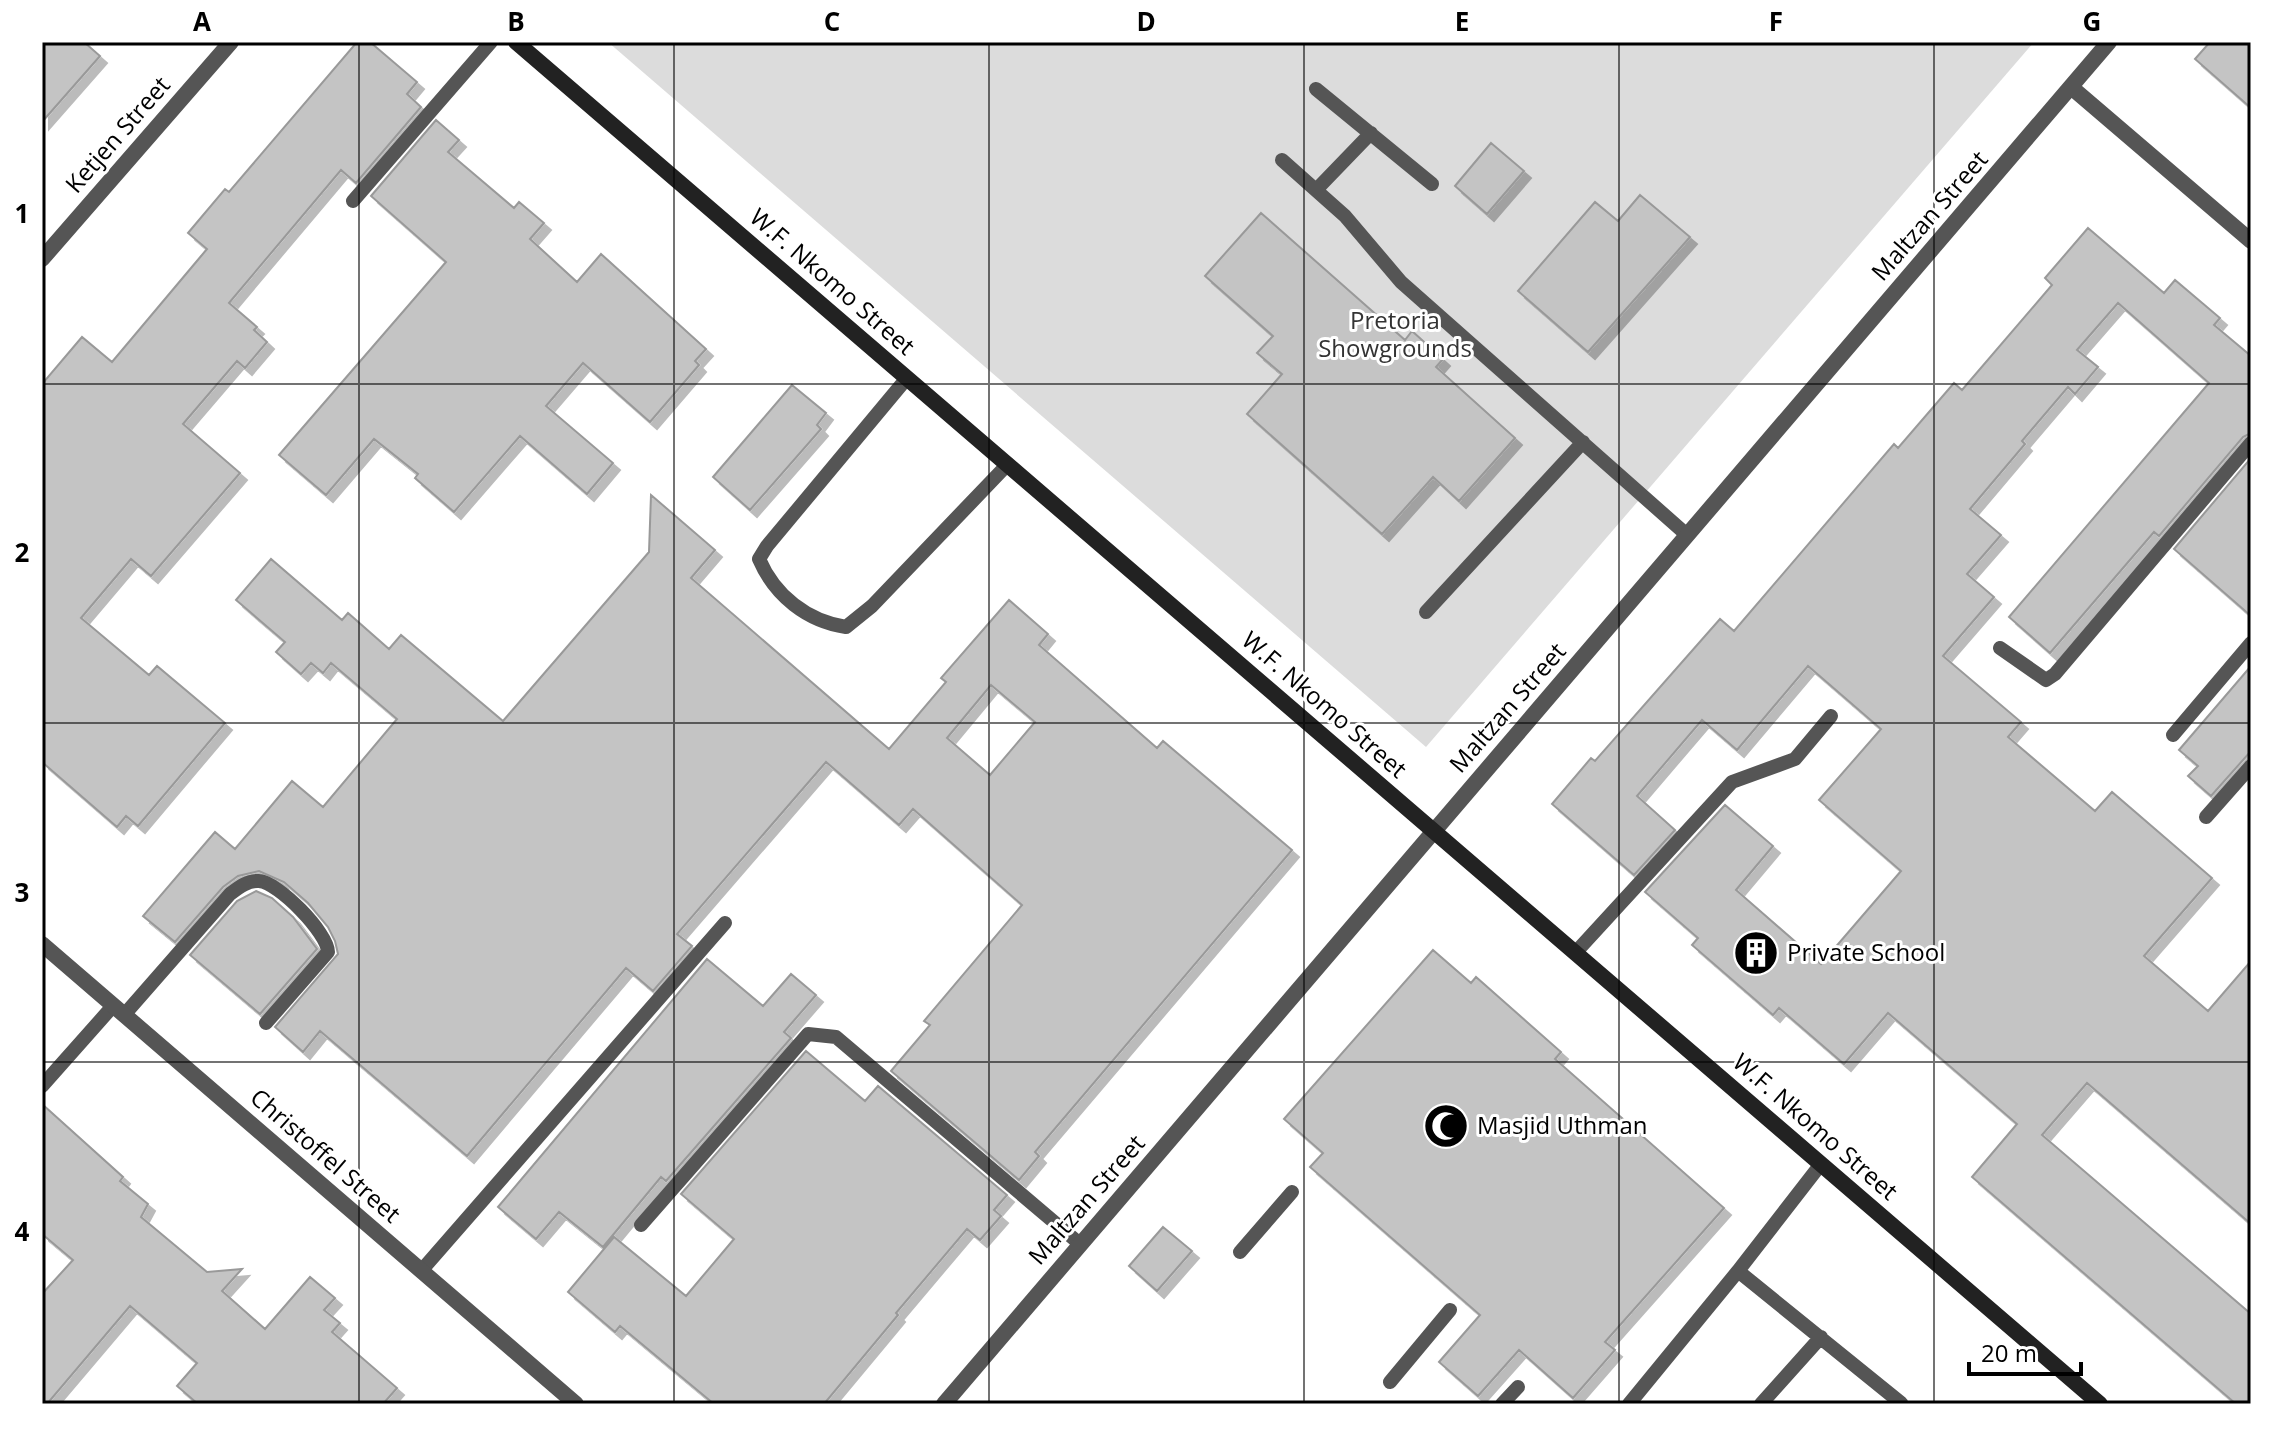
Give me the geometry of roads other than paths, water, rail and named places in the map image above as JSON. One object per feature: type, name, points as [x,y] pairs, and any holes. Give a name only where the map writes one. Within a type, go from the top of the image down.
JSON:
[{"type":"main road","name":"W.F. Nkomo Street","points":[[516,42],[2100,1404]]},
{"type":"street","name":"Ketjen Street","points":[[42,259],[231,42]]},
{"type":"street","name":"Maltzan Street","points":[[944,1404],[2109,42]]},
{"type":"street","points":[[2071,87],[2251,241]]},
{"type":"street","name":"Christoffel Street","points":[[42,944],[576,1404]]},
{"type":"lane","points":[[353,201],[491,42]]},
{"type":"lane","points":[[1316,89],[1432,184]]},
{"type":"lane","points":[[1316,190],[1371,133]]},
{"type":"lane","points":[[1282,160],[1345,216],[1401,282],[1687,535]]},
{"type":"lane","points":[[907,378],[759,559],[766,574],[799,610],[827,624],[846,627],[872,606],[1008,464]]},
{"type":"lane","points":[[1426,612],[1583,442]]},
{"type":"lane","points":[[2000,648],[2046,680],[2055,674],[2251,443]]},
{"type":"lane","points":[[2173,735],[2251,643]]},
{"type":"lane","points":[[1576,952],[1732,782],[1795,759],[1831,716]]},
{"type":"lane","points":[[2206,817],[2251,766]]},
{"type":"lane","points":[[42,1086],[230,894],[244,884],[258,881],[272,885],[320,930],[328,943],[328,952],[266,1023]]},
{"type":"lane","points":[[421,1271],[725,923]]},
{"type":"lane","points":[[641,1225],[808,1034],[836,1037],[1080,1244]]},
{"type":"lane","points":[[1629,1404],[1821,1164]]},
{"type":"lane","points":[[1240,1252],[1292,1192]]},
{"type":"lane","points":[[1738,1271],[1901,1403]]},
{"type":"lane","points":[[1390,1382],[1450,1310]]},
{"type":"lane","points":[[1761,1404],[1821,1337]]},
{"type":"lane","points":[[1502,1404],[1518,1387]]},
{"type":"place","name":"Private School","points":[[1756,953]]},
{"type":"place","name":"Masjid Uthman","points":[[1446,1126]]},
{"type":"park label","name":"Pretoria Showgrounds","points":[[1395,335]]}]
